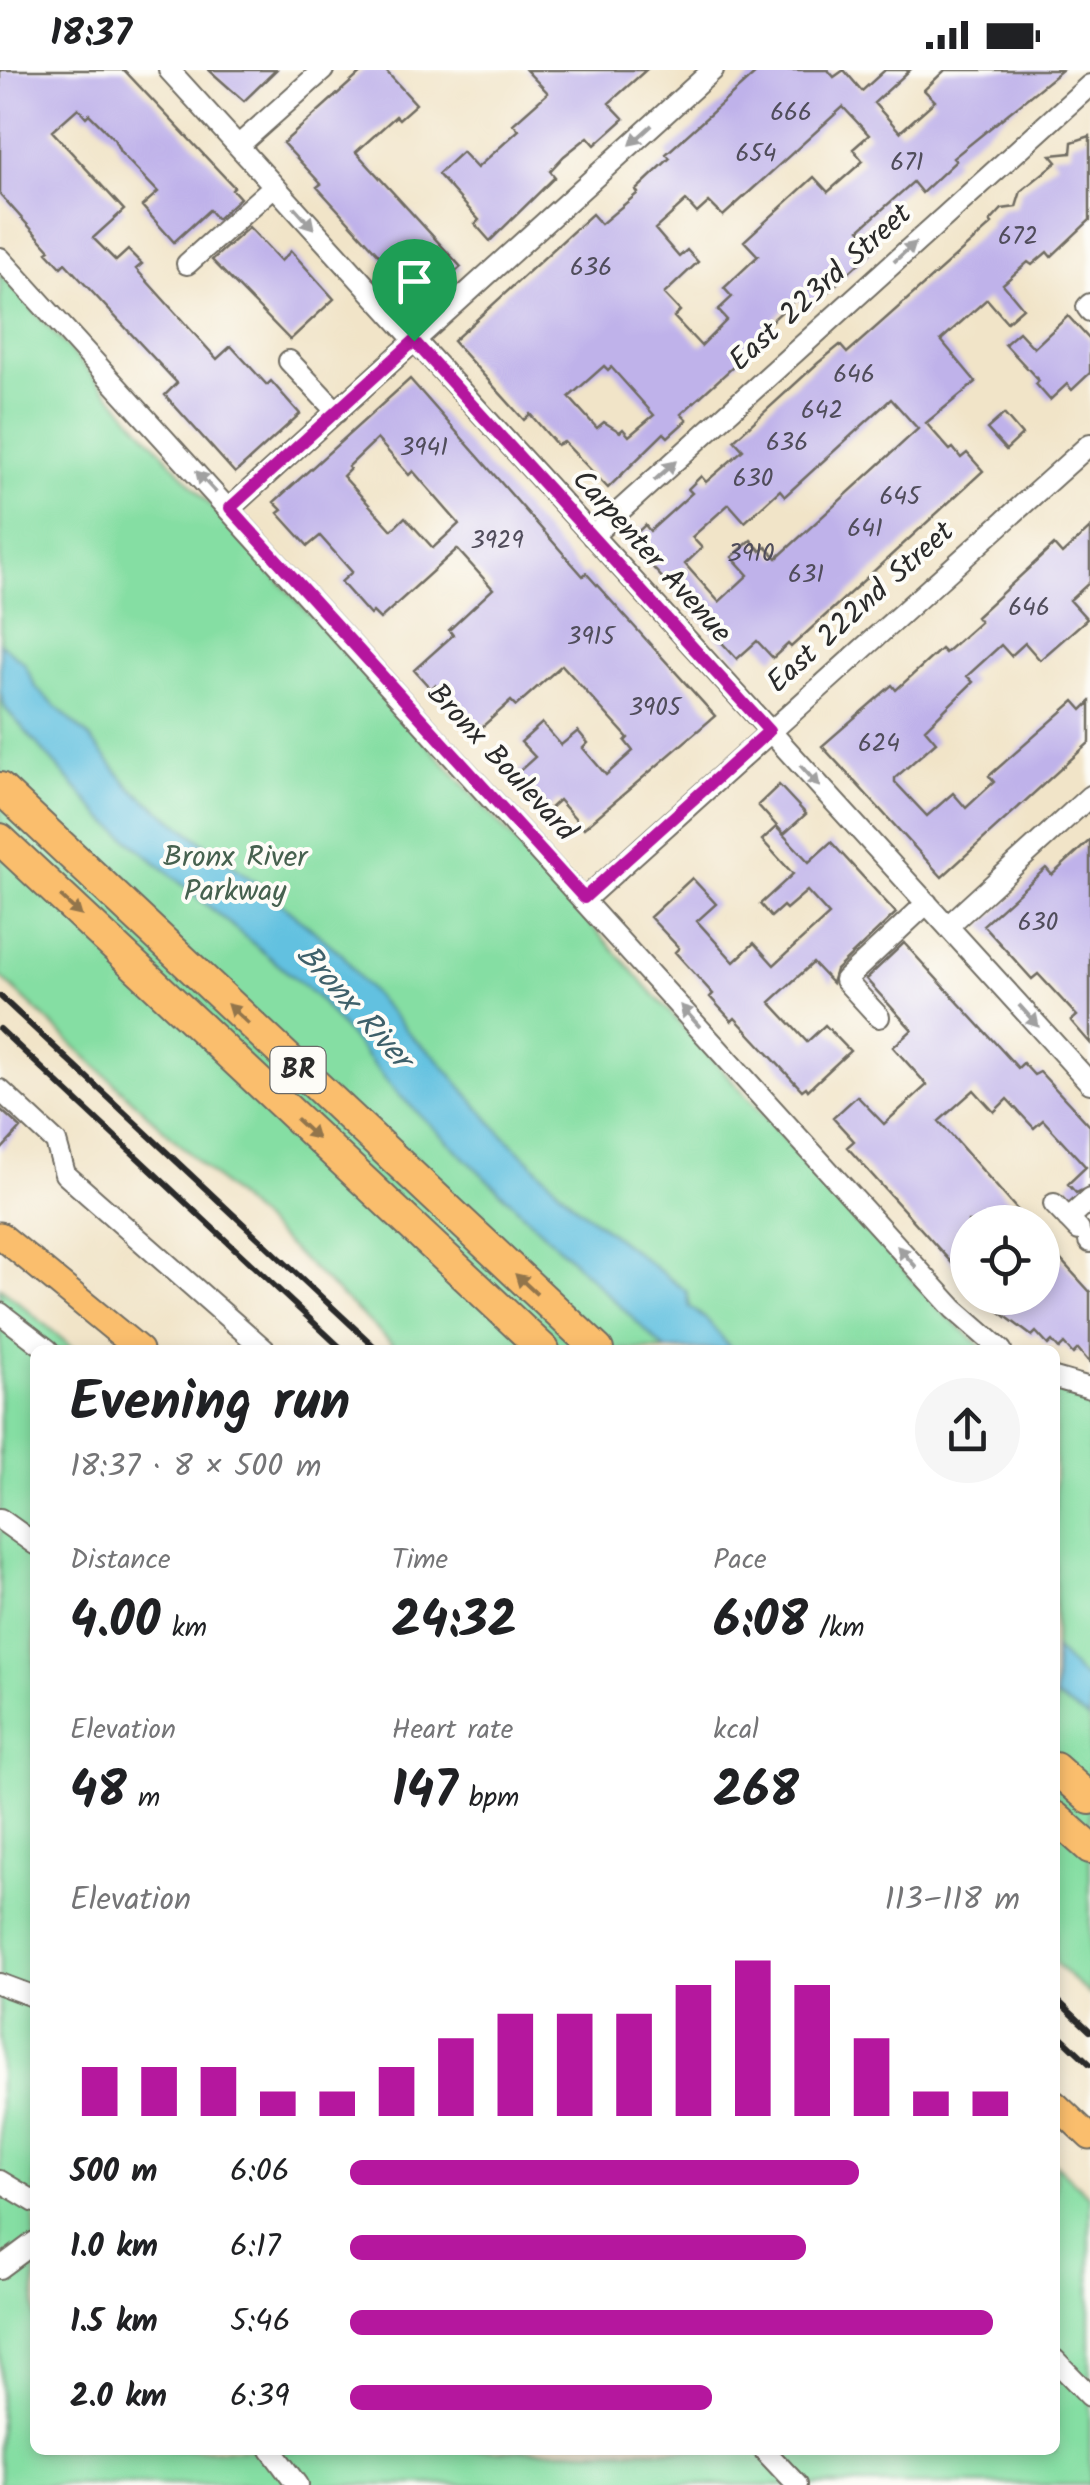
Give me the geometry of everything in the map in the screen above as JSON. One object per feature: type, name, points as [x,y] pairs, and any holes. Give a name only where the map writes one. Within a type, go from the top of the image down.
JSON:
[{"type":"highway","name":"BR","points":[[0,788],[593,1345]]},
{"type":"highway","name":"BR","points":[[0,838],[539,1345]]},
{"type":"highway","points":[[1060,1772],[1090,1799]]},
{"type":"highway","points":[[1060,1821],[1090,1848]]},
{"type":"main road","points":[[0,1235],[134,1345]]},
{"type":"main road","points":[[1060,2109],[1090,2137]]},
{"type":"street","name":"Carpenter Avenue","points":[[169,70],[1090,1083]]},
{"type":"street","points":[[238,146],[323,70]]},
{"type":"street","points":[[230,508],[714,70]]},
{"type":"street","name":"East 223rd Street","points":[[592,536],[1090,84]]},
{"type":"street","points":[[187,264],[274,186]]},
{"type":"street","name":"Bronx Boulevard","points":[[0,258],[954,1309],[995,1345]]},
{"type":"street","points":[[289,362],[337,412]]},
{"type":"street","name":"East 222nd Street","points":[[584,898],[1090,444]]},
{"type":"street","points":[[948,926],[1090,796]]},
{"type":"street","points":[[879,1017],[845,980],[926,903]]},
{"type":"street","points":[[0,1090],[56,1142],[65,1174],[259,1345]]},
{"type":"street","points":[[1076,1227],[1090,1199]]},
{"type":"street","points":[[0,1313],[42,1345]]},
{"type":"street","points":[[1060,1379],[1090,1388]]},
{"type":"street","points":[[0,1519],[30,1540]]},
{"type":"street","points":[[0,1984],[30,1995]]},
{"type":"street","points":[[0,2182],[30,2199]]},
{"type":"street","points":[[0,2268],[30,2246]]},
{"type":"street","points":[[1060,2365],[1090,2396]]},
{"type":"street","points":[[276,2455],[297,2485]]},
{"type":"street","points":[[769,2455],[797,2485]]},
{"type":"green space","name":"Bronx River Parkway","points":[[0,273],[940,1310],[980,1345],[394,1345],[0,976]]},
{"type":"green space","points":[[0,1287],[69,1345],[30,1345],[30,2455],[1060,2455],[1060,2169],[1090,2197],[1090,2485],[0,2485]]},
{"type":"green space","points":[[1060,1391],[1090,1401],[1090,1995],[1060,1968]]},
{"type":"water","name":"Bronx River","points":[[0,643],[24,663],[37,689],[89,737],[131,788],[343,955],[360,979],[416,1041],[434,1055],[500,1132],[577,1207],[687,1292],[690,1307],[728,1345],[661,1345],[397,1093],[317,997],[103,818],[5,708],[0,692]]},
{"type":"water","points":[[1060,1654],[1090,1680],[1090,1720],[1060,1700]]},
{"type":"building","points":[[0,70],[124,70],[234,187],[240,198],[217,219],[209,210],[174,242],[142,206],[158,192],[89,114],[86,117],[78,108],[52,131],[124,210],[93,238],[116,261],[128,250],[142,264],[136,269],[217,359],[231,346],[267,385],[271,381],[300,414],[235,473],[165,395],[177,383],[65,263],[61,267],[0,194]]},
{"type":"building","points":[[209,70],[276,70],[244,101]]},
{"type":"building","points":[[364,70],[385,70],[416,104],[399,119],[396,116],[356,152],[461,267],[422,302],[317,187],[321,184],[283,143]]},
{"type":"building","points":[[526,70],[646,70],[609,103],[624,119],[595,145],[588,137],[564,156],[550,171],[555,177],[490,241],[475,224],[479,220],[438,174],[462,152],[477,168],[519,130],[513,124],[548,93]]},
{"type":"building","points":[[759,70],[828,70],[834,77],[844,70],[862,91],[885,70],[910,70],[874,103],[900,132],[935,101],[924,90],[945,70],[1062,70],[953,158],[956,161],[922,193],[913,182],[860,229],[877,247],[808,310],[797,298],[759,332],[765,338],[681,414],[687,420],[668,437],[664,433],[608,488],[564,442],[557,445],[530,414],[524,420],[453,341],[592,214],[601,224],[638,193],[636,190],[670,158],[666,154]],"holes":[[[843,107],[869,135],[853,149],[863,161],[828,192],[814,177],[744,241],[758,256],[724,288],[732,297],[718,310],[727,320],[701,346],[674,317],[680,311],[664,294],[698,262],[687,250],[679,257],[655,229],[686,201],[697,213],[709,202],[723,216]],[[604,366],[608,370],[611,367],[654,415],[629,436],[623,429],[620,432],[604,422],[597,428],[569,397]]]},
{"type":"building","points":[[1090,136],[1090,220],[1051,257],[1047,252],[1032,265],[1028,262],[1003,284],[1023,308],[1007,322],[987,299],[941,340],[976,382],[926,423],[950,450],[953,448],[961,458],[967,453],[983,471],[791,647],[788,644],[773,658],[757,641],[737,659],[630,539],[645,525],[650,531],[692,493],[688,489],[701,476],[706,482],[743,450],[734,440],[818,363],[840,345],[847,353],[992,224],[1002,209],[1016,207],[1021,191],[1057,162],[1051,155],[1071,153],[1072,142]],"holes":[[[891,399],[918,429],[777,558],[766,547],[761,551],[751,540],[732,557],[748,575],[719,602],[685,564],[702,548],[692,537],[729,504],[745,522],[780,490],[785,496]]]},
{"type":"building","points":[[249,227],[281,261],[291,251],[334,299],[290,340],[212,260]]},
{"type":"building","points":[[1068,316],[1090,340],[1090,373],[1072,390],[1067,384],[1050,400],[1036,384],[1039,381],[1005,344],[1019,332],[1034,348]]},
{"type":"building","points":[[410,379],[583,576],[586,573],[715,716],[584,828],[559,800],[548,810],[516,774],[535,757],[521,742],[542,723],[561,745],[578,731],[588,743],[583,748],[606,775],[633,751],[625,741],[628,738],[562,665],[516,706],[511,701],[473,735],[457,717],[461,714],[435,685],[431,689],[414,670],[453,635],[449,630],[493,589],[457,549],[380,619],[373,612],[370,615],[341,582],[352,572],[320,536],[308,546],[278,513],[282,510],[274,502]],"holes":[[[377,439],[409,475],[413,471],[459,524],[433,548],[405,517],[392,530],[343,476]]]},
{"type":"building","points":[[1004,414],[1022,435],[1006,450],[987,429]]},
{"type":"building","points":[[1090,528],[1090,582],[1070,600],[1087,619],[1040,660],[1025,643],[1011,656],[1001,645],[967,676],[973,682],[925,729],[936,742],[895,782],[927,816],[953,793],[966,808],[994,782],[989,776],[1074,701],[1082,710],[1090,702],[1090,742],[942,877],[822,746],[892,685],[896,690],[941,649],[945,653],[980,622],[976,617],[1054,545],[1062,554]]},
{"type":"building","points":[[779,785],[806,814],[784,834],[758,805]]},
{"type":"building","points":[[776,827],[809,862],[831,842],[896,913],[836,970],[832,983],[813,963],[770,1002],[807,1042],[825,1025],[850,1051],[808,1090],[802,1090],[735,1018],[732,1021],[710,997],[713,994],[675,952],[679,948],[650,917],[692,878],[716,904],[697,921],[734,962],[754,943],[774,965],[829,915],[807,891],[771,917],[760,904],[793,874],[762,840]]},
{"type":"building","points":[[1090,840],[1090,1043],[1071,1021],[1077,1016],[1038,974],[1032,979],[983,925],[1046,868],[1052,875]]},
{"type":"building","points":[[904,943],[1018,1068],[1023,1063],[1034,1075],[1040,1072],[1090,1126],[1090,1186],[1076,1193],[1068,1184],[1086,1167],[1043,1120],[1034,1128],[1007,1099],[994,1112],[974,1090],[939,1121],[1013,1205],[950,1205],[950,1261],[847,1147],[854,1141],[833,1118],[857,1096],[884,1124],[927,1085],[893,1047],[912,1030],[866,979]]},
{"type":"building","points":[[0,1109],[21,1128],[0,1151]]},
{"type":"building","points":[[1060,1259],[1090,1292],[1090,1363],[1078,1349],[1073,1354],[1064,1344],[1060,1348],[1052,1341],[1048,1345],[1036,1332],[1032,1336],[1004,1315],[1060,1315]]},
{"type":"railway","points":[[0,996],[373,1345]]},
{"type":"railway","points":[[0,1029],[338,1345]]},
{"type":"railway","points":[[1060,2003],[1090,2031]]},
{"type":"railway","points":[[1060,2036],[1090,2064]]},
{"type":"route","points":[[414,341],[769,731],[584,898],[230,508],[414,341]]}]
